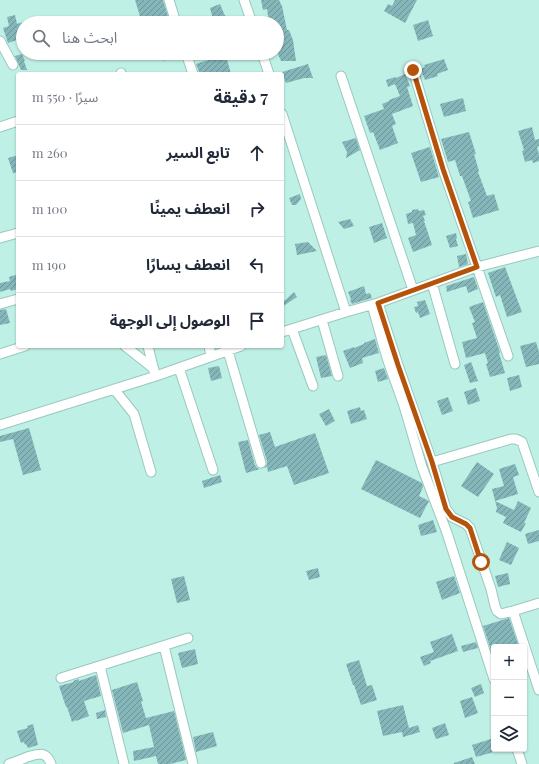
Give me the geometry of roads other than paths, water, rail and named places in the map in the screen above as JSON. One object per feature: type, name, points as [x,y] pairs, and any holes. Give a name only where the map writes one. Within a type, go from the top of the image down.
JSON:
[{"type":"street","points":[[169,0],[174,16]]},
{"type":"street","points":[[244,0],[250,16]]},
{"type":"street","points":[[0,41],[13,65]]},
{"type":"street","points":[[188,60],[192,72]]},
{"type":"street","points":[[264,60],[268,72]]},
{"type":"street","points":[[413,70],[443,169],[508,356]]},
{"type":"street","points":[[341,76],[413,290]]},
{"type":"street","points":[[284,120],[346,312]]},
{"type":"street","points":[[0,127],[16,122]]},
{"type":"street","points":[[0,238],[16,234]]},
{"type":"street","points":[[284,331],[375,304],[477,267],[539,251]]},
{"type":"street","points":[[432,284],[455,364]]},
{"type":"street","points":[[0,304],[16,300]]},
{"type":"street","points":[[375,304],[432,462],[446,509],[452,517],[466,524],[470,528],[497,611],[501,614],[513,612],[539,603]]},
{"type":"street","points":[[375,304],[387,358],[404,406],[422,467],[447,533],[491,670]]},
{"type":"street","points":[[322,320],[338,376]]},
{"type":"street","points":[[292,329],[313,386]]},
{"type":"street","points":[[0,354],[19,348]]},
{"type":"street","points":[[127,348],[155,373]]},
{"type":"street","points":[[149,348],[155,373]]},
{"type":"street","points":[[210,348],[212,356]]},
{"type":"street","points":[[0,425],[114,389],[155,373],[179,368],[236,348]]},
{"type":"street","points":[[228,351],[261,463]]},
{"type":"street","points":[[179,368],[213,470]]},
{"type":"street","points":[[114,389],[134,414],[151,472]]},
{"type":"street","points":[[432,462],[511,439],[516,439],[522,442],[539,492]]},
{"type":"street","points":[[513,612],[539,690]]},
{"type":"street","points":[[61,678],[188,638]]},
{"type":"street","points":[[164,646],[194,764]]},
{"type":"street","points":[[100,666],[124,764]]},
{"type":"street","points":[[518,752],[522,764]]},
{"type":"street","points":[[9,764],[38,754],[44,755],[51,764]]}]
